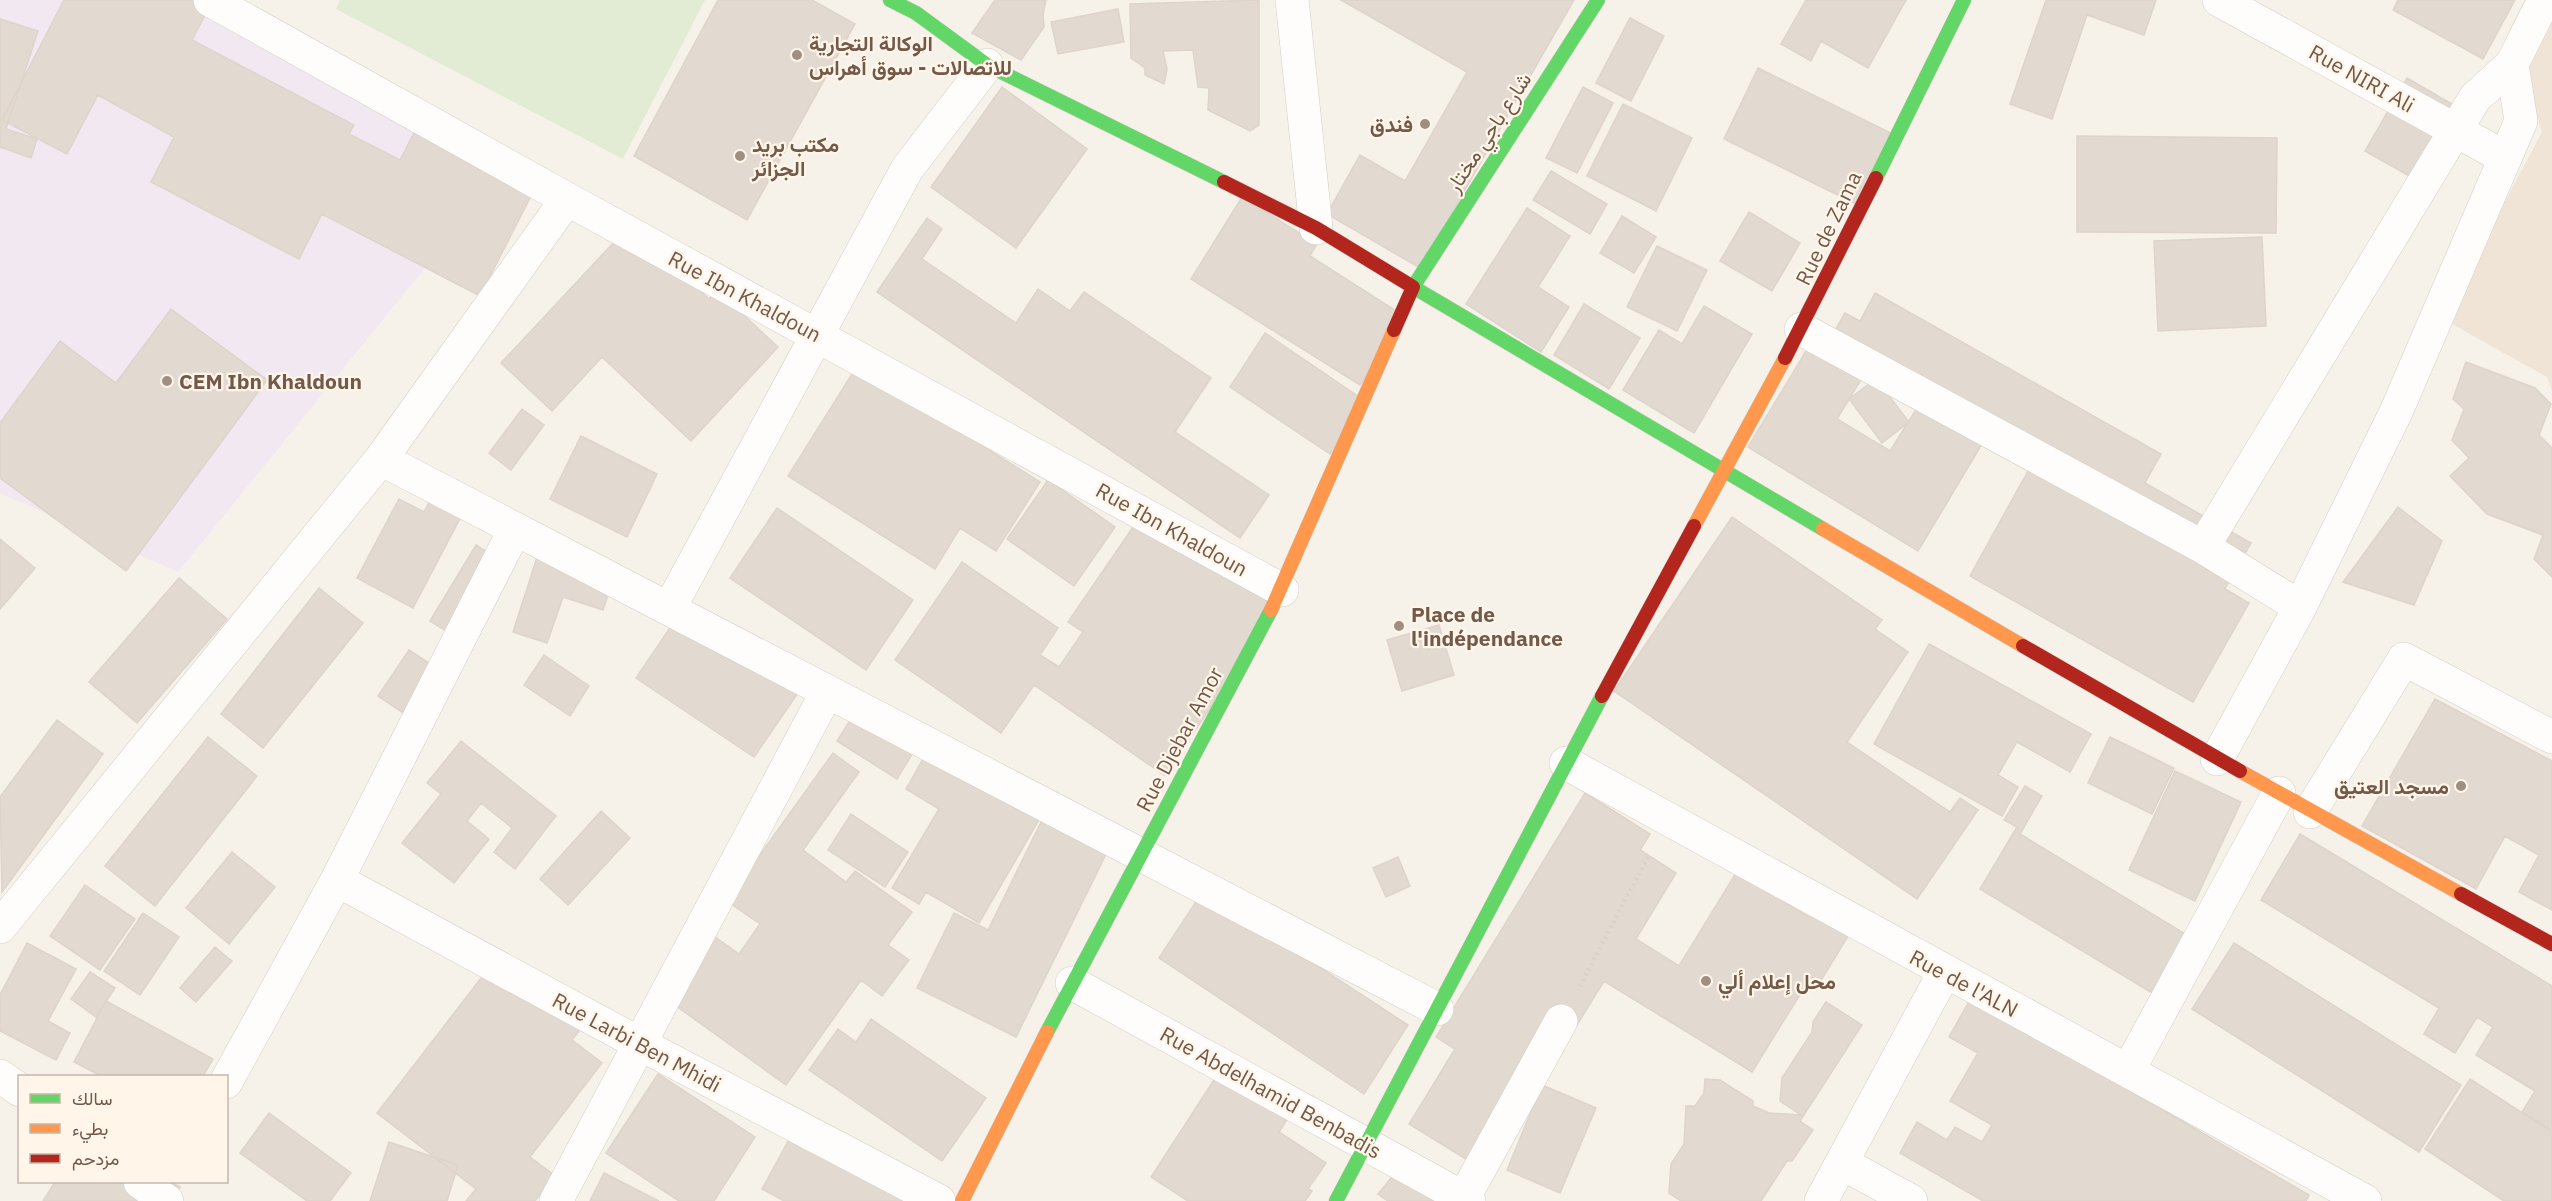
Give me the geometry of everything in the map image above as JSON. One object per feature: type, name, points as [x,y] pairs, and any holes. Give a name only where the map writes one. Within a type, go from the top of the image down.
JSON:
[{"type":"street","name":"Rue Ibn Khaldoun","points":[[210,0],[567,199],[1282,590]]},
{"type":"street","points":[[1292,0],[1316,228]]},
{"type":"street","name":"شارع باجي مختار","points":[[1413,287],[1598,0]]},
{"type":"street","name":"Rue de Zama","points":[[1336,1201],[1566,763],[1802,329],[1964,0]]},
{"type":"street","name":"Rue NIRI Ali","points":[[2219,0],[2504,157]]},
{"type":"street","points":[[2203,547],[2475,98],[2512,64],[2544,0]]},
{"type":"street","points":[[907,4],[987,65],[1316,228],[1723,471],[2217,759],[2552,944]]},
{"type":"street","points":[[2217,759],[2300,607],[2396,412],[2521,121],[2512,64]]},
{"type":"street","points":[[669,609],[907,170],[987,65]]},
{"type":"street","points":[[0,927],[381,459],[567,199]]},
{"type":"street","name":"Rue Djebar Amor","points":[[962,1201],[1072,983],[1282,590],[1413,287]]},
{"type":"street","points":[[1802,329],[2203,547],[2300,607]]},
{"type":"street","points":[[381,459],[1437,1009]]},
{"type":"street","points":[[228,1078],[337,880],[514,529]]},
{"type":"street","points":[[2310,812],[2404,659],[2552,737]]},
{"type":"street","points":[[556,1201],[827,692]]},
{"type":"street","name":"Rue de l'ALN","points":[[1566,763],[1944,973],[2128,1071],[2350,1197]]},
{"type":"street","points":[[2128,1071],[2279,793]]},
{"type":"street","name":"Rue Larbi Ben Mhidi","points":[[337,880],[640,1044],[939,1201]]},
{"type":"street","points":[[1821,1201],[1944,973]]},
{"type":"street","name":"Rue Abdelhamid Benbadis","points":[[1072,983],[1465,1200]]},
{"type":"street","points":[[1465,1200],[1562,1021]]},
{"type":"street","points":[[0,1076],[18,1089]]},
{"type":"street","points":[[1842,1163],[1911,1201]]},
{"type":"path","points":[[1562,1021],[1668,819]]},
{"type":"shaded area","name":"CEM Ibn Khaldoun","points":[[0,0],[180,0],[483,164],[424,269],[178,572],[0,493]]},
{"type":"shaded area","points":[[2525,0],[2552,0],[2552,391],[2547,377],[2443,319],[2542,132],[2510,29]]},
{"type":"green space","points":[[340,0],[705,0],[623,159],[336,9]]},
{"type":"building","points":[[64,0],[213,0],[192,40],[354,125],[349,134],[400,160],[417,127],[535,188],[480,296],[322,214],[299,259],[151,182],[174,137],[98,95],[67,154],[2,120]]},
{"type":"building","points":[[718,0],[812,0],[855,24],[747,220],[634,156]]},
{"type":"building","points":[[995,0],[1046,0],[1043,14],[1044,27],[1021,60],[972,33]]},
{"type":"building","points":[[1259,0],[1259,125],[1250,131],[1208,110],[1209,88],[1198,87],[1193,50],[1163,51],[1167,69],[1164,84],[1145,75],[1145,68],[1131,58],[1130,4]]},
{"type":"building","points":[[1341,0],[1574,0],[1420,268],[1327,214],[1360,155],[1405,181],[1467,72]]},
{"type":"building","points":[[1806,0],[1906,0],[1868,68],[1821,41],[1811,61],[1781,44]]},
{"type":"building","points":[[2046,0],[2156,0],[2144,35],[2087,15],[2052,119],[2010,104]]},
{"type":"building","points":[[2398,0],[2515,0],[2483,59],[2393,10]]},
{"type":"building","points":[[1118,9],[1124,42],[1058,54],[1051,22]]},
{"type":"building","points":[[1630,18],[1664,36],[1631,101],[1596,83]]},
{"type":"building","points":[[0,19],[38,31],[6,129],[37,139],[31,158],[0,147]]},
{"type":"building","points":[[1758,68],[1901,138],[1866,209],[1724,139]]},
{"type":"building","points":[[2407,78],[2452,104],[2411,177],[2365,151]]},
{"type":"building","points":[[1002,87],[1087,149],[1016,248],[931,187]]},
{"type":"building","points":[[1583,87],[1613,103],[1577,173],[1546,158]]},
{"type":"building","points":[[1623,104],[1692,138],[1656,211],[1587,176]]},
{"type":"building","points":[[2077,136],[2277,138],[2276,233],[2077,232]]},
{"type":"building","points":[[1551,171],[1607,204],[1590,234],[1533,200]]},
{"type":"building","points":[[1242,197],[1317,244],[1310,256],[1404,316],[1360,385],[1191,279]]},
{"type":"building","points":[[1527,208],[1570,236],[1538,287],[1569,307],[1541,352],[1466,304]]},
{"type":"building","points":[[1749,212],[1800,243],[1772,291],[1720,261]]},
{"type":"building","points":[[1622,216],[1656,237],[1634,273],[1600,253]]},
{"type":"building","points":[[927,218],[942,229],[922,259],[1016,323],[1038,289],[1070,311],[1084,292],[1211,378],[1175,432],[1269,495],[1240,538],[877,292]]},
{"type":"building","points":[[630,225],[709,299],[717,290],[778,347],[691,441],[602,357],[552,411],[501,363]]},
{"type":"building","points":[[2262,237],[2266,326],[2158,331],[2154,241]]},
{"type":"building","points":[[1657,246],[1707,270],[1677,331],[1627,307]]},
{"type":"building","points":[[1875,293],[2161,454],[2145,483],[2251,543],[2225,589],[2249,603],[2193,702],[1970,576],[2034,460],[1829,341],[1845,313],[1860,321]]},
{"type":"building","points":[[1584,304],[1640,338],[1609,389],[1554,355]]},
{"type":"building","points":[[1704,306],[1752,334],[1694,433],[1623,390],[1659,330],[1682,344]]},
{"type":"building","points":[[171,309],[267,380],[126,571],[0,478],[0,423],[60,341],[116,383]]},
{"type":"building","points":[[1265,333],[1365,401],[1330,454],[1230,387]]},
{"type":"building","points":[[1809,346],[1862,378],[1837,419],[1890,451],[1919,405],[1982,444],[1918,551],[1748,447]]},
{"type":"building","points":[[862,358],[948,424],[1040,482],[996,551],[960,528],[935,569],[788,476]]},
{"type":"building","points":[[2466,362],[2535,388],[2551,404],[2539,435],[2552,448],[2552,577],[2534,559],[2543,535],[2487,514],[2450,476],[2469,458],[2452,440],[2464,409],[2453,399]]},
{"type":"building","points":[[1876,379],[1909,422],[1882,443],[1849,399]]},
{"type":"building","points":[[522,409],[544,425],[511,470],[489,453]]},
{"type":"building","points":[[581,436],[657,474],[627,537],[550,499]]},
{"type":"building","points":[[1048,480],[1115,527],[1074,586],[1007,539]]},
{"type":"building","points":[[434,493],[465,509],[413,608],[357,578],[399,499],[424,512]]},
{"type":"building","points":[[2398,507],[2442,541],[2414,605],[2343,582]]},
{"type":"building","points":[[777,508],[913,600],[866,670],[730,578]]},
{"type":"building","points":[[1146,508],[1283,603],[1164,775],[1034,685],[1001,733],[895,660],[962,562],[1058,628],[1040,655],[1059,667],[1083,632],[1068,622]]},
{"type":"building","points":[[1732,517],[1882,620],[1875,629],[1908,652],[1847,742],[1950,812],[1960,798],[1978,810],[1917,899],[1614,691]]},
{"type":"building","points":[[0,539],[35,568],[0,609]]},
{"type":"building","points":[[476,545],[508,565],[462,641],[430,621]]},
{"type":"building","points":[[540,548],[618,565],[603,610],[563,597],[547,643],[513,632]]},
{"type":"building","points":[[179,578],[227,619],[137,723],[89,682]]},
{"type":"building","points":[[319,588],[363,623],[263,748],[221,714]]},
{"type":"building","points":[[680,613],[798,693],[754,757],[636,678]]},
{"type":"building","points":[[1439,625],[1454,675],[1402,691],[1387,640]]},
{"type":"building","points":[[1929,644],[2091,734],[2070,772],[2017,742],[1998,775],[2018,787],[2002,816],[1874,744]]},
{"type":"building","points":[[409,650],[455,680],[424,727],[378,696]]},
{"type":"building","points":[[544,655],[589,686],[570,716],[524,685]]},
{"type":"building","points":[[2435,699],[2552,761],[2552,910],[2519,892],[2539,855],[2505,836],[2476,889],[2362,826]]},
{"type":"building","points":[[858,708],[917,746],[897,779],[837,741]]},
{"type":"building","points":[[57,720],[103,754],[2,892],[0,797]]},
{"type":"building","points":[[208,737],[257,776],[155,906],[105,866]]},
{"type":"building","points":[[2110,737],[2174,768],[2152,814],[2088,783]]},
{"type":"building","points":[[461,741],[556,816],[515,869],[494,852],[512,828],[481,803],[467,821],[489,839],[454,883],[402,843],[441,794],[427,783]]},
{"type":"building","points":[[931,745],[1043,813],[979,923],[926,892],[919,904],[892,888],[939,809],[906,789]]},
{"type":"building","points":[[833,753],[859,772],[803,850],[846,882],[855,871],[912,912],[888,945],[909,960],[882,996],[861,980],[786,1085],[665,998],[711,934],[739,954],[760,924],[727,901]]},
{"type":"building","points":[[2175,771],[2241,802],[2195,901],[2129,870]]},
{"type":"building","points":[[2025,786],[2042,796],[2020,834],[2187,935],[2152,993],[1980,889],[2017,827],[2004,820]]},
{"type":"building","name":"محل إعلام ألي","points":[[1585,793],[1650,834],[1640,850],[1676,873],[1636,939],[1679,966],[1736,873],[1809,917],[1813,911],[1850,933],[1820,982],[1811,977],[1752,1072],[1604,981],[1553,1064],[1482,1169],[1409,1124],[1455,1049],[1436,1037]]},
{"type":"building","points":[[1047,810],[1112,842],[1016,1037],[917,988],[954,913],[988,930]]},
{"type":"building","points":[[601,811],[630,838],[568,905],[540,879]]},
{"type":"building","points":[[851,814],[908,852],[885,887],[828,850]]},
{"type":"building","points":[[2300,834],[2552,986],[2552,1130],[2522,1112],[2535,1091],[2476,1055],[2493,1027],[2477,1017],[2455,1053],[2424,1034],[2439,1008],[2261,900]]},
{"type":"building","points":[[232,852],[275,887],[229,944],[186,908]]},
{"type":"building","points":[[1398,857],[1410,886],[1386,897],[1373,868]]},
{"type":"building","points":[[85,885],[135,919],[100,970],[50,936]]},
{"type":"building","points":[[1203,891],[1408,1025],[1364,1094],[1159,958]]},
{"type":"building","points":[[143,913],[179,937],[140,995],[104,971]]},
{"type":"building","points":[[27,943],[76,969],[48,1021],[70,1033],[56,1060],[0,1031],[0,995]]},
{"type":"building","points":[[2234,943],[2461,1085],[2419,1152],[2192,1009]]},
{"type":"building","points":[[215,947],[232,961],[196,1002],[180,988]]},
{"type":"building","points":[[495,960],[582,1027],[572,1040],[602,1063],[530,1157],[554,1175],[535,1201],[466,1201],[476,1189],[377,1113]]},
{"type":"building","points":[[90,972],[115,988],[96,1017],[71,999]]},
{"type":"building","points":[[1971,998],[2309,1195],[2306,1201],[1983,1201],[1900,1153],[1917,1122],[1947,1140],[1955,1127],[1982,1142],[1992,1125],[1950,1101],[1978,1053],[1949,1037]]},
{"type":"building","points":[[106,1001],[213,1059],[204,1075],[99,1075],[74,1062]]},
{"type":"building","points":[[1826,1002],[1862,1025],[1800,1121],[1813,1130],[1792,1161],[1787,1161],[1761,1201],[1681,1201],[1669,1193],[1671,1164],[1684,1144],[1686,1106],[1695,1106],[1704,1093],[1705,1079],[1720,1080],[1753,1101],[1753,1106],[1769,1113],[1801,1115],[1780,1101],[1782,1078],[1812,1032],[1813,1022]]},
{"type":"building","points":[[871,1019],[986,1098],[942,1161],[809,1070],[838,1029],[856,1042]]},
{"type":"building","points":[[1221,1069],[1290,1115],[1279,1132],[1326,1163],[1308,1189],[1312,1191],[1305,1201],[1188,1201],[1151,1177]]},
{"type":"building","points":[[658,1074],[755,1137],[714,1201],[679,1201],[606,1153]]},
{"type":"building","points":[[2470,1079],[2552,1132],[2552,1201],[2504,1201],[2425,1149]]},
{"type":"building","points":[[1542,1085],[1596,1108],[1560,1193],[1507,1170]]},
{"type":"building","points":[[269,1113],[351,1173],[330,1201],[307,1201],[240,1153]]},
{"type":"building","points":[[797,1125],[939,1201],[784,1201],[762,1189]]},
{"type":"building","points":[[389,1142],[458,1165],[447,1201],[370,1201]]},
{"type":"building","points":[[604,1173],[659,1201],[590,1201]]},
{"type":"building","points":[[1395,1173],[1433,1201],[1388,1201],[1378,1194]]},
{"type":"building","points":[[54,1183],[173,1183],[180,1187],[172,1201],[43,1201]]},
{"type":"traffic: fast","points":[[890,0],[916,13],[987,65],[1224,182]]},
{"type":"traffic: fast","points":[[1598,0],[1413,287],[1823,529]]},
{"type":"traffic: fast","points":[[1876,178],[1964,0]]},
{"type":"traffic: fast","points":[[1047,1032],[1271,610]]},
{"type":"traffic: fast","points":[[1336,1201],[1602,696]]},
{"type":"traffic: slow","points":[[1271,610],[1394,330]]},
{"type":"traffic: slow","points":[[1694,526],[1785,358]]},
{"type":"traffic: slow","points":[[1823,529],[2023,646]]},
{"type":"traffic: slow","points":[[2240,771],[2461,894]]},
{"type":"traffic: slow","points":[[962,1201],[1047,1032]]},
{"type":"traffic: jam","points":[[1785,358],[1876,178]]},
{"type":"traffic: jam","points":[[1224,182],[1316,228],[1413,287],[1394,330]]},
{"type":"traffic: jam","points":[[1602,696],[1694,526]]},
{"type":"traffic: jam","points":[[2023,646],[2240,771]]},
{"type":"traffic: jam","points":[[2461,894],[2552,944]]},
{"type":"place","name":"الوكالة التجارية للاتصالات - سوق أهراس","points":[[797,55]]},
{"type":"place","name":"فندق","points":[[1425,124]]},
{"type":"place","name":"مكتب بريد الجزائر","points":[[740,156]]},
{"type":"place","name":"CEM Ibn Khaldoun","points":[[167,381]]},
{"type":"place","name":"Place de l'indépendance","points":[[1399,626]]},
{"type":"place","name":"مسجد العتيق","points":[[2461,786]]},
{"type":"place","name":"محل إعلام ألي","points":[[1706,981]]}]
